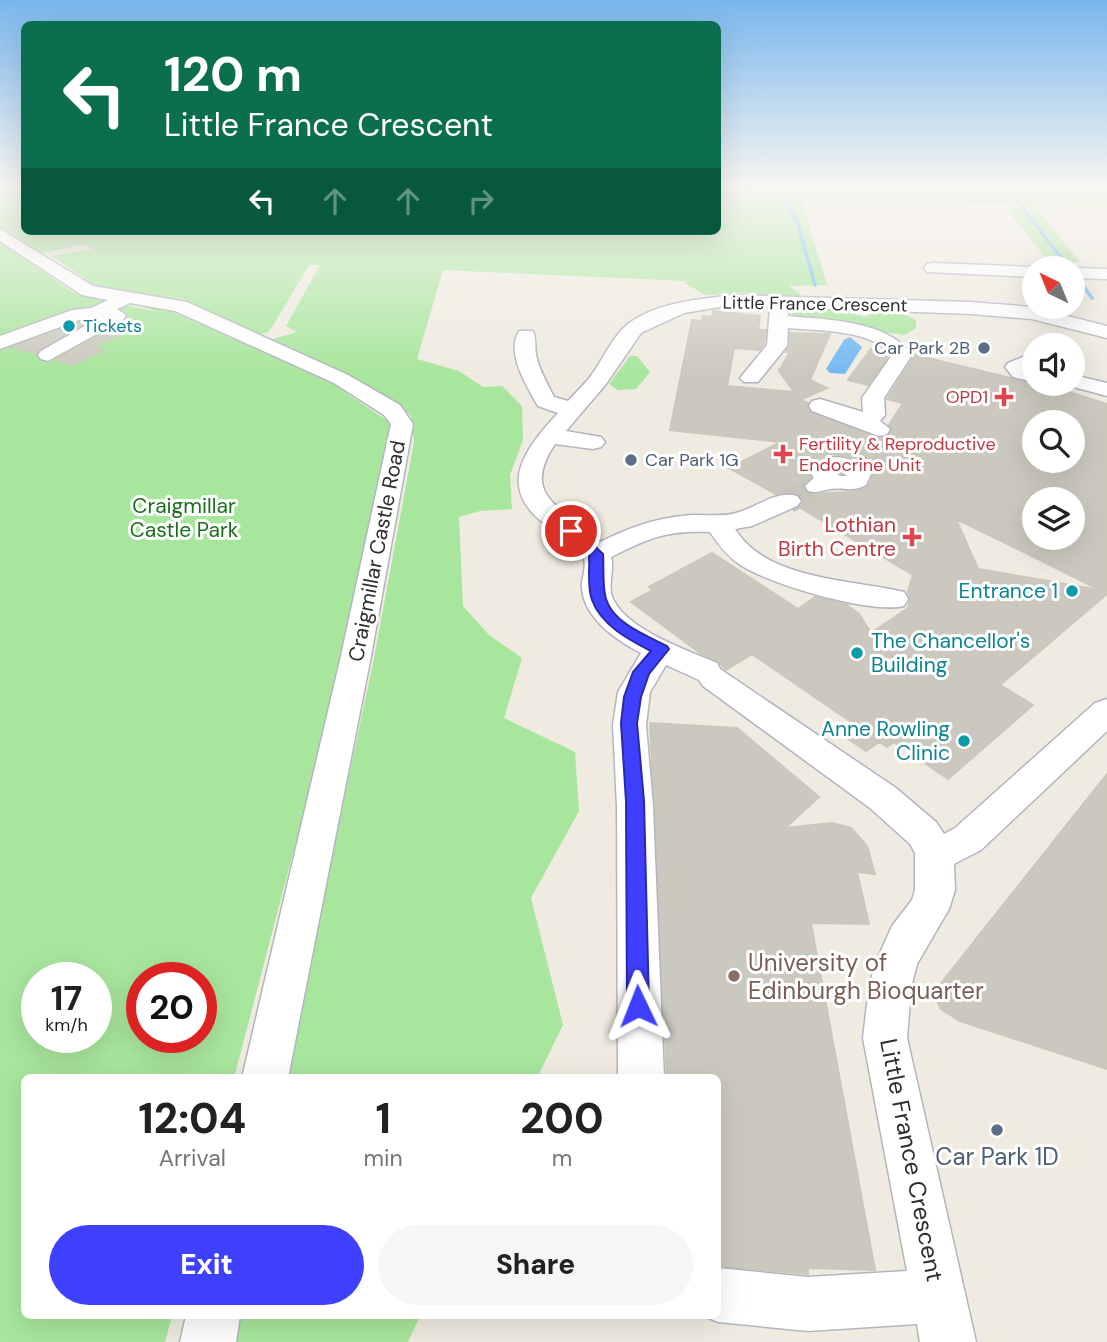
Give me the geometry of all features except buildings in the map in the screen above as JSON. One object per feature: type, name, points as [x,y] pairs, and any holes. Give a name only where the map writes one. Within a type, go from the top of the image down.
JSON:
[{"type":"street","name":"Craigmillar Castle Road","points":[[24,250],[80,287],[97,294],[180,306],[341,379],[392,410],[402,424],[356,656],[266,1074]]},
{"type":"street","points":[[962,307],[939,269],[1022,272]]},
{"type":"street","points":[[1085,273],[1107,274]]},
{"type":"street","points":[[0,343],[79,314],[94,313],[135,299]]},
{"type":"street","points":[[48,355],[91,331],[97,324],[135,299]]},
{"type":"street","name":"Little France Crescent","points":[[596,554],[583,539],[543,510],[533,494],[530,479],[534,458],[549,436],[612,363],[626,337],[654,317],[712,302],[780,311],[962,307],[1022,313]]},
{"type":"street","points":[[751,378],[777,346],[780,311],[869,335],[898,348],[902,355],[873,398],[872,425],[820,406]]},
{"type":"street","points":[[1085,318],[1107,314]]},
{"type":"street","name":"Little France Crescent","points":[[1055,319],[1078,319],[1107,332]]},
{"type":"street","points":[[501,343],[525,339],[528,363],[546,401],[571,410]]},
{"type":"street","points":[[998,353],[1022,363]]},
{"type":"street","points":[[1085,384],[1107,390]]},
{"type":"street","points":[[549,436],[593,442]]},
{"type":"street","points":[[788,501],[743,520],[719,524],[662,526],[645,530],[596,554],[598,600],[610,617],[634,637],[710,674],[883,798],[923,833],[934,852],[954,848],[968,839],[1107,712]]},
{"type":"street","points":[[719,524],[728,541],[773,571],[827,587],[894,599]]},
{"type":"street","points":[[641,1074],[635,801],[629,723],[641,672],[661,649]]},
{"type":"street","name":"Little France Crescent","points":[[934,852],[935,890],[929,909],[907,939],[897,964],[890,988],[885,1038],[943,1319]]},
{"type":"street","points":[[721,1295],[943,1319]]},
{"type":"street","points":[[208,1342],[212,1319]]},
{"type":"green space","name":"Craigmillar Castle Park","points":[[0,250],[11,250],[74,293],[157,312],[141,306],[160,304],[180,309],[218,327],[182,318],[217,328],[333,384],[392,424],[325,731],[235,1074],[21,1074],[21,1319],[171,1319],[165,1342],[0,1342]]},
{"type":"green space","points":[[31,250],[59,250],[38,254]]},
{"type":"green space","points":[[88,250],[816,250],[827,285],[789,286],[801,295],[796,297],[743,293],[705,295],[685,283],[687,281],[443,270],[417,359],[459,371],[483,387],[502,386],[522,406],[523,440],[510,475],[512,509],[480,511],[459,517],[463,606],[489,635],[522,658],[504,718],[575,752],[579,811],[531,898],[563,1025],[539,1074],[286,1074],[374,658],[414,442],[411,416],[391,399],[267,341],[297,332],[286,326],[320,265],[309,265],[274,324],[268,332],[257,335],[184,299],[126,295],[91,283],[52,256]]},
{"type":"green space","points":[[1039,250],[1070,250],[1075,256],[1044,256]]},
{"type":"green space","points":[[797,308],[836,310],[865,317],[890,311],[916,320],[916,328],[905,335],[874,331],[860,325],[802,319],[793,316],[791,311]]},
{"type":"green space","points":[[630,356],[637,356],[650,372],[636,389],[618,390],[609,384]]},
{"type":"green space","points":[[234,1319],[419,1319],[408,1342],[230,1342]]},
{"type":"water","points":[[850,337],[862,347],[845,374],[830,373],[826,369],[844,340]]},
{"type":"waterway","points":[[805,250],[815,285]]},
{"type":"waterway","points":[[1055,250],[1060,256]]},
{"type":"waterway","points":[[1085,288],[1092,298]]},
{"type":"tunnel","points":[[788,501],[817,486]]},
{"type":"place","name":"Tickets","points":[[69,326]]},
{"type":"place","name":"Car Park 2B","points":[[984,348]]},
{"type":"place","name":"OPD1","points":[[1004,397]]},
{"type":"place","name":"Fertility & Reproductive Endocrine Unit","points":[[783,454]]},
{"type":"place","name":"Car Park 1G","points":[[631,460]]},
{"type":"place","name":"Lothian Birth Centre","points":[[912,537]]},
{"type":"place","name":"Entrance 1","points":[[1072,591]]},
{"type":"place","name":"The Chancellor's Building","points":[[857,653]]},
{"type":"place","name":"Anne Rowling Clinic","points":[[964,741]]},
{"type":"place","name":"University of Edinburgh Bioquarter","points":[[734,976]]},
{"type":"place","name":"Car Park 1D","points":[[997,1130]]},
{"type":"route","points":[[571,531],[583,539],[596,554],[599,564],[596,583],[598,600],[610,617],[634,637],[661,649],[641,672],[629,723],[635,801],[638,1006]]}]
